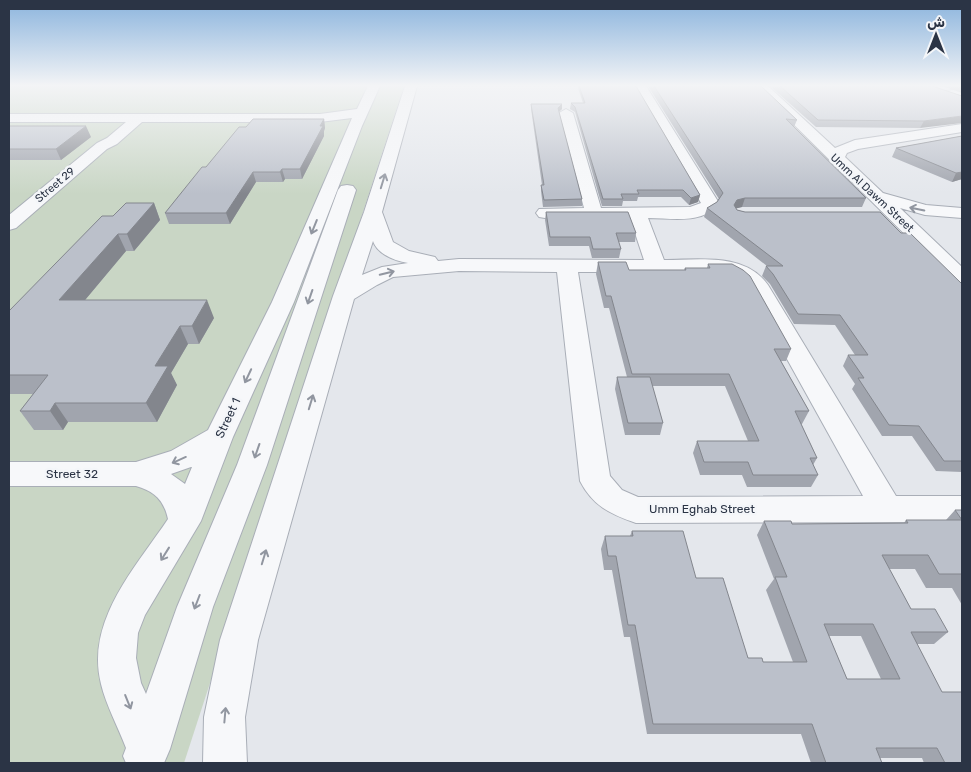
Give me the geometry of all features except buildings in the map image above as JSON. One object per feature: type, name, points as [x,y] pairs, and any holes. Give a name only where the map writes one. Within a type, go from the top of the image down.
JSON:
[{"type":"street","name":"Street 29","points":[[9,224],[102,146],[112,141],[129,122]]},
{"type":"street","name":"Street 1","points":[[144,756],[121,684],[117,658],[119,633],[131,605],[185,521],[219,437],[283,302],[357,122]]},
{"type":"street","name":"Street 1","points":[[144,756],[195,607],[252,465],[371,122]]},
{"type":"street","points":[[225,763],[222,745],[227,692],[239,640],[344,296],[373,212],[400,122]]},
{"type":"street","points":[[569,122],[594,213]]},
{"type":"street","points":[[545,213],[696,213],[706,209],[710,203],[662,122]]},
{"type":"street","name":"Umm Al Dawm Street","points":[[798,122],[962,278]]},
{"type":"street","points":[[811,135],[834,142],[855,144],[962,128]]},
{"type":"street","points":[[836,159],[841,150],[855,144]]},
{"type":"street","points":[[874,195],[911,208],[962,213]]},
{"type":"street","points":[[373,212],[384,245],[393,251],[418,260],[459,265]]},
{"type":"street","points":[[637,213],[656,266]]},
{"type":"street","points":[[922,240],[934,226],[962,213]]},
{"type":"street","points":[[868,215],[895,214]]},
{"type":"street","points":[[344,296],[369,280],[389,271],[459,265],[728,267],[742,271],[752,277],[886,508]]},
{"type":"street","name":"Umm Eghab Street","points":[[567,266],[594,481],[611,499],[636,510],[962,509]]},
{"type":"street","name":"Street 32","points":[[136,474],[181,459],[219,437]]},
{"type":"street","name":"Street 32","points":[[9,474],[136,474],[156,479],[171,489],[182,503],[185,521]]},
{"type":"green space","points":[[9,122],[392,122],[184,763],[9,763]]}]
